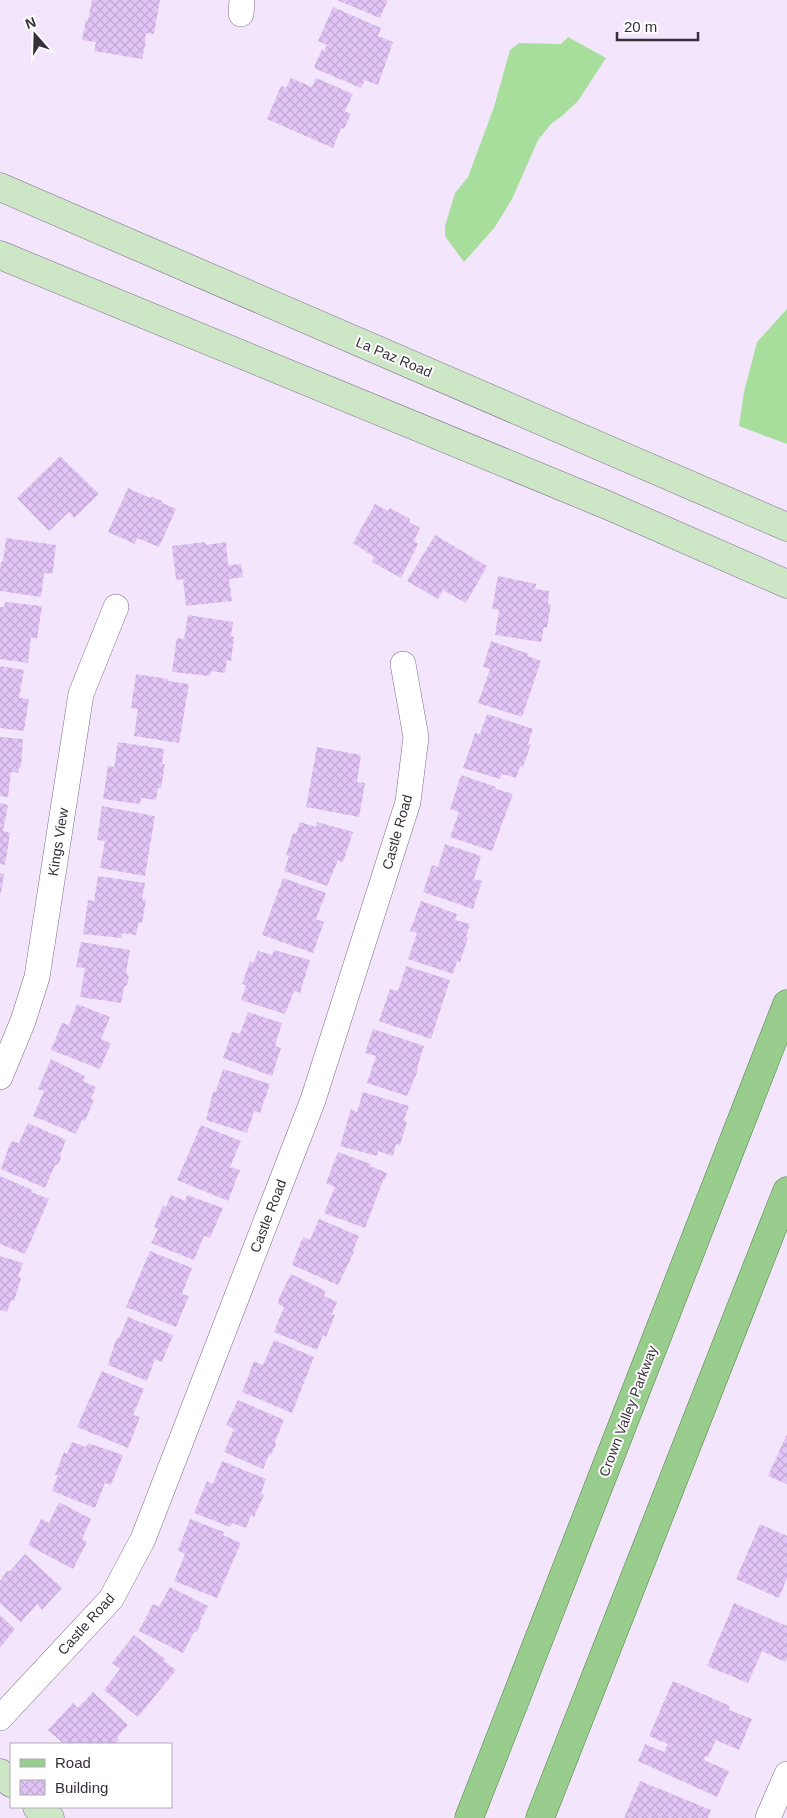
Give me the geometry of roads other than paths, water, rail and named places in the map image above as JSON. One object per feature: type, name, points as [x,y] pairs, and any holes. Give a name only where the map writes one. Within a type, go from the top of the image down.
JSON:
[{"type":"main road","name":"La Paz Road","points":[[0,187],[787,527]]},
{"type":"main road","points":[[0,255],[563,487],[787,584]]},
{"type":"main road","name":"Crown Valley Parkway","points":[[469,1818],[787,1004]]},
{"type":"main road","points":[[540,1818],[787,1191]]},
{"type":"main road","points":[[0,1773],[10,1782]]},
{"type":"main road","points":[[38,1808],[50,1818]]},
{"type":"street","name":"Kings View","points":[[0,1077],[23,1022],[37,977],[81,694],[116,607]]},
{"type":"street","name":"Castle Road","points":[[0,1718],[111,1599],[143,1539],[313,1100],[408,802],[416,737],[403,664]]},
{"type":"street","points":[[768,1818],[787,1774]]}]
